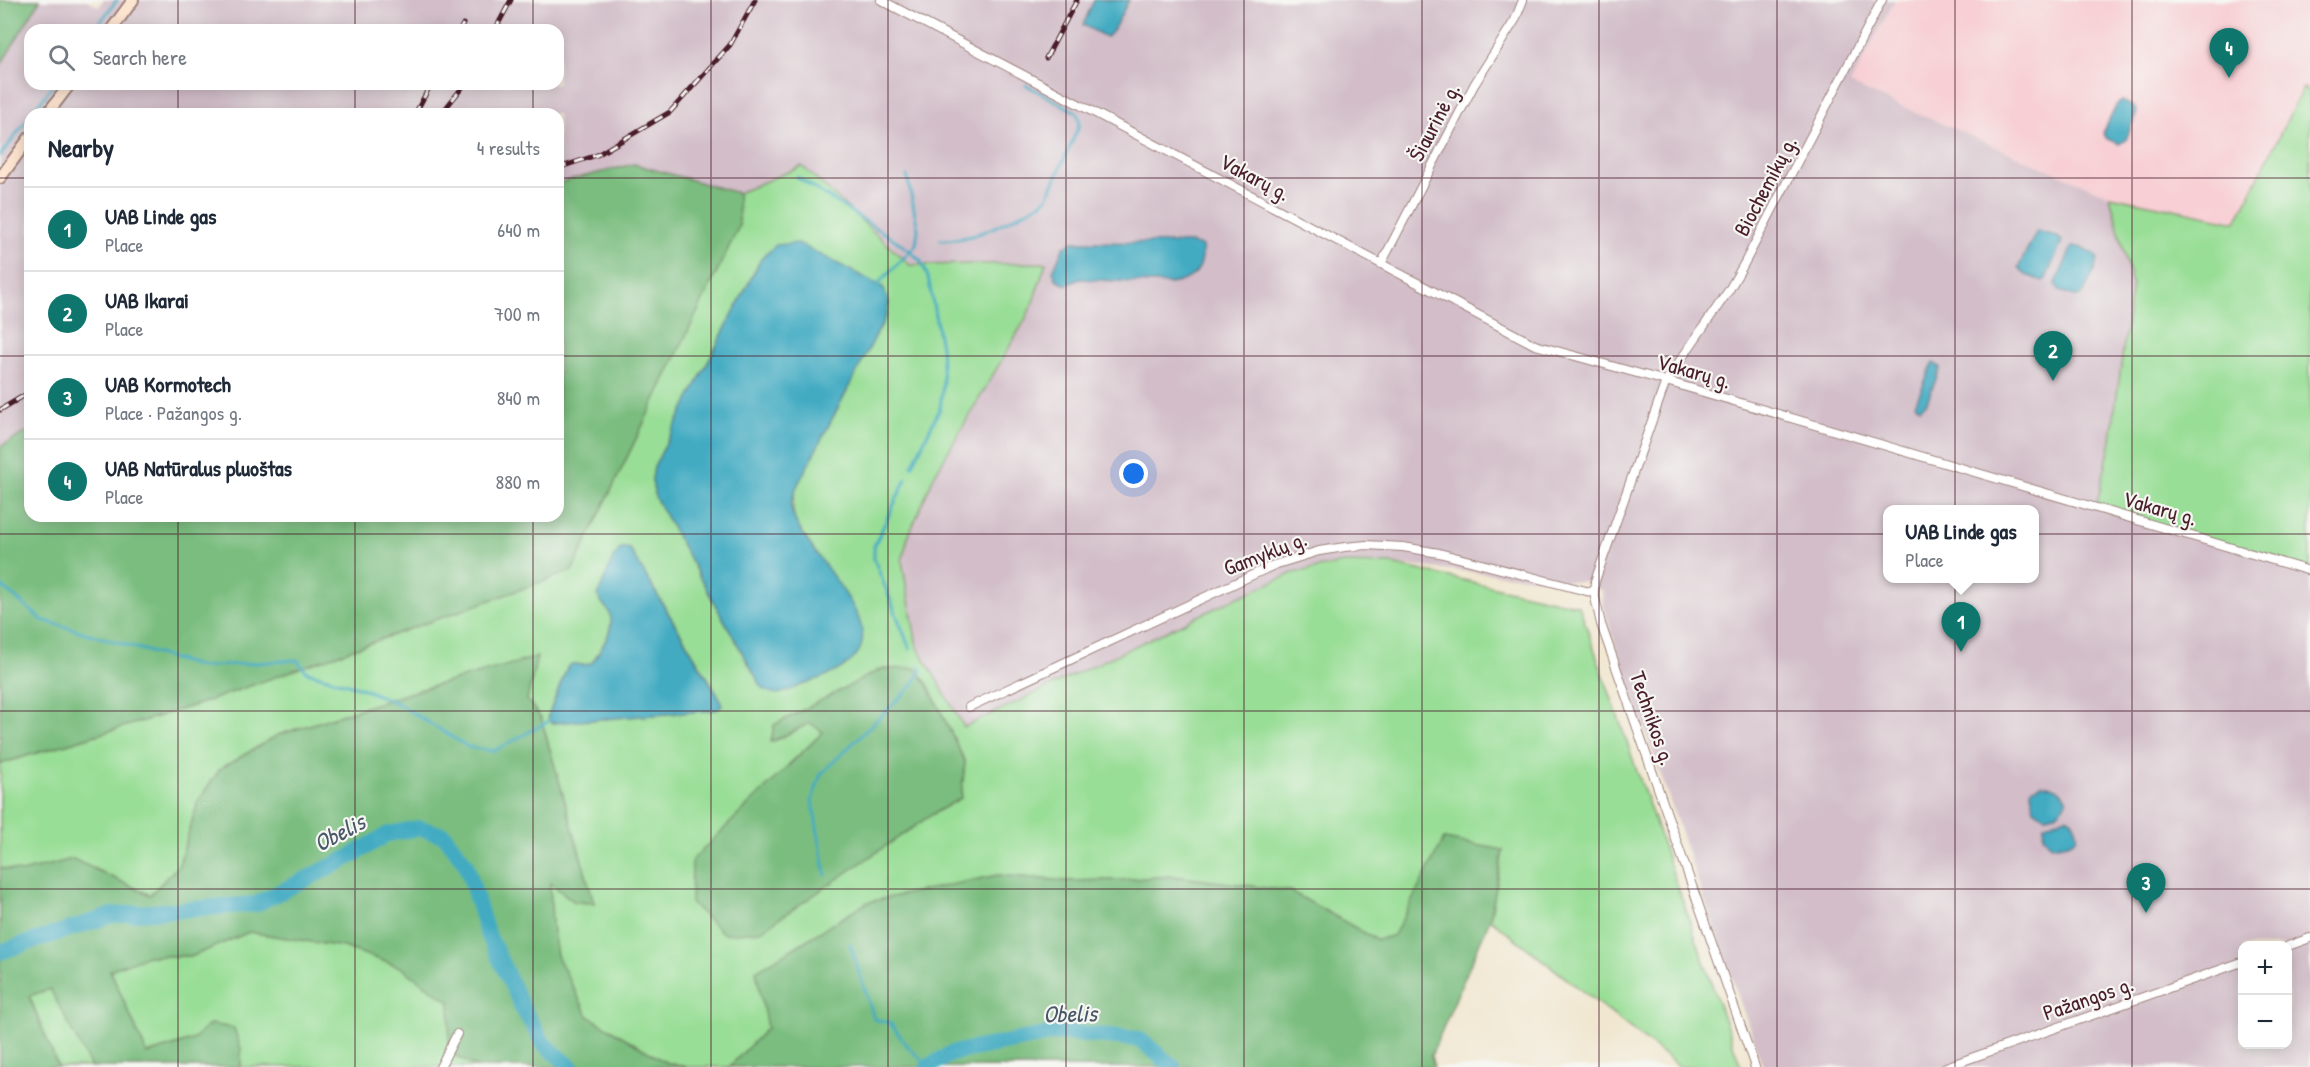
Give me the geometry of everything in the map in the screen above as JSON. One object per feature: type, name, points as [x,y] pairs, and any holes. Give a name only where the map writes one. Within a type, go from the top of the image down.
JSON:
[{"type":"street","points":[[115,24],[133,0]]},
{"type":"street","name":"Vakarų g.","points":[[881,0],[1535,345],[1666,381],[2310,571]]},
{"type":"street","name":"Šiaurinė g.","points":[[1381,264],[1474,86],[1515,20],[1523,0]]},
{"type":"street","name":"Biochemikų g.","points":[[1666,381],[1744,264],[1882,0]]},
{"type":"street","points":[[52,108],[65,90]]},
{"type":"street","points":[[0,178],[24,145]]},
{"type":"street","name":"Technikos g.","points":[[1666,381],[1595,581],[1594,593],[1601,624],[1755,1067]]},
{"type":"street","name":"Gamyklų g.","points":[[969,707],[1253,574],[1298,556],[1319,551],[1366,545],[1419,549],[1594,593]]},
{"type":"street","points":[[2292,945],[2310,938]]},
{"type":"street","name":"Pažangos g.","points":[[1946,1067],[2238,963]]},
{"type":"street","points":[[440,1067],[457,1034]]},
{"type":"shaded area","points":[[40,0],[87,0],[99,7],[103,0],[1895,0],[1850,84],[2110,196],[2132,284],[2110,446],[2096,508],[2310,571],[2310,1067],[1763,1067],[1616,647],[1603,605],[1602,591],[1584,581],[1574,582],[1392,564],[1343,563],[1293,573],[964,727],[917,646],[902,561],[908,537],[935,474],[1024,322],[1046,264],[910,265],[802,166],[738,193],[634,164],[564,182],[564,108],[24,108],[24,433],[0,447],[0,66],[24,26],[24,90],[564,90],[564,24],[25,24]]},
{"type":"shaded area","points":[[1895,0],[2310,0],[2310,92],[2303,88],[2236,222],[2110,196],[1850,84]]},
{"type":"green space","points":[[0,0],[40,0],[24,24],[0,66]]},
{"type":"green space","points":[[2303,88],[2310,92],[2310,571],[2096,508],[2110,446],[2132,284],[2110,196],[2236,222]]},
{"type":"green space","points":[[634,164],[738,193],[739,226],[572,571],[202,703],[0,764],[0,447],[24,433],[24,522],[564,522],[564,182]]},
{"type":"green space","points":[[802,166],[910,265],[1046,263],[1024,322],[935,474],[908,537],[902,561],[917,646],[964,727],[1293,573],[1343,563],[1392,564],[1579,606],[1741,1067],[1680,1067],[1490,919],[1503,850],[1444,839],[1394,936],[1376,940],[1290,891],[1172,876],[1066,881],[998,875],[767,1028],[729,1067],[686,1067],[665,1062],[588,1016],[557,956],[552,925],[550,883],[575,902],[594,903],[541,718],[527,700],[536,658],[419,690],[278,735],[220,769],[198,801],[179,865],[150,895],[73,859],[22,872],[0,868],[0,764],[202,703],[572,571],[739,226],[738,193]],"holes":[[[761,259],[886,316],[796,488],[793,508],[796,523],[816,553],[761,686],[655,497],[652,480],[654,467]],[[629,548],[720,698],[722,706],[716,710],[553,723],[549,721],[548,716],[567,668],[572,664],[592,663],[609,631],[611,618],[608,610],[599,600]],[[915,668],[928,685],[965,762],[961,798],[933,814],[788,765],[824,732],[810,723],[772,742]]]},
{"type":"green space","points":[[537,657],[527,700],[541,718],[594,903],[575,902],[550,883],[552,925],[557,956],[588,1016],[665,1062],[686,1067],[475,1067],[449,1052],[450,1002],[400,967],[344,947],[249,932],[193,956],[147,956],[110,970],[147,1054],[192,1040],[210,1024],[234,1028],[241,1049],[241,1067],[91,1067],[50,989],[29,996],[58,1067],[0,1067],[0,868],[22,872],[73,859],[150,895],[179,865],[198,801],[220,769],[278,735],[419,690]]},
{"type":"green space","points":[[915,668],[928,685],[965,762],[961,798],[933,814],[761,931],[724,934],[691,903],[692,860],[823,732],[810,723],[771,742],[774,725],[881,669]]},
{"type":"green space","points":[[1444,839],[1503,850],[1490,919],[1431,1056],[1434,1067],[729,1067],[767,1028],[756,971],[868,902],[998,875],[1066,881],[1172,876],[1290,891],[1377,940],[1394,935]]},
{"type":"green space","points":[[249,932],[344,947],[400,967],[450,1002],[449,1051],[475,1067],[241,1067],[241,1049],[192,1040],[147,1054],[110,969],[147,956],[193,956]]},
{"type":"green space","points":[[51,989],[91,1067],[58,1067],[29,995]]},
{"type":"water","points":[[1094,0],[1129,0],[1112,32],[1106,37],[1083,25]]},
{"type":"water","points":[[2122,101],[2137,111],[2126,140],[2119,144],[2107,139],[2103,133],[2117,104]]},
{"type":"water","points":[[2037,231],[2056,236],[2062,241],[2046,279],[2042,281],[2026,275],[2018,268]]},
{"type":"water","points":[[1073,242],[1190,243],[1202,246],[1202,254],[1199,268],[1191,277],[1170,284],[1080,279],[1066,285],[1056,279],[1053,271],[1064,246]]},
{"type":"water","points":[[798,243],[883,287],[889,303],[886,316],[796,488],[791,505],[796,521],[807,540],[851,603],[860,623],[862,642],[854,658],[842,668],[776,694],[761,686],[655,497],[652,480],[654,467],[761,259],[776,245]]},
{"type":"water","points":[[2072,247],[2087,250],[2098,260],[2084,293],[2078,297],[2060,291],[2055,285]]},
{"type":"water","points":[[1933,363],[1940,369],[1927,402],[1920,408],[1915,404]]},
{"type":"water","points":[[621,548],[629,548],[720,699],[722,706],[716,710],[553,723],[549,721],[548,716],[567,668],[572,664],[592,663],[609,632],[611,618],[598,595],[613,558]]},
{"type":"water","points":[[2041,784],[2057,788],[2067,801],[2063,808],[2052,815],[2044,816],[2034,809],[2031,792],[2033,788]]},
{"type":"water","points":[[2066,817],[2076,826],[2076,839],[2051,846],[2043,835],[2044,825]]},
{"type":"waterway","points":[[99,24],[117,0]]},
{"type":"waterway","points":[[940,240],[967,237],[992,228],[1040,204],[1047,198],[1079,126],[1079,118],[1076,112],[1026,85]]},
{"type":"waterway","points":[[36,108],[49,90]]},
{"type":"waterway","points":[[0,156],[24,124]]},
{"type":"waterway","points":[[878,284],[916,245],[918,229],[907,176]]},
{"type":"waterway","points":[[797,177],[901,244],[921,261],[928,277],[941,347],[943,384],[940,408],[912,466]]},
{"type":"waterway","points":[[906,479],[874,546],[874,559],[910,649]]},
{"type":"waterway","points":[[0,585],[42,620],[201,667],[297,660],[307,672],[361,688],[397,703],[468,747],[494,751],[549,721]]},
{"type":"waterway","points":[[826,875],[812,800],[821,774],[912,686],[921,671],[919,666]]},
{"type":"waterway","name":"Obelis","points":[[0,952],[112,915],[256,904],[346,859],[388,834],[419,828],[444,835],[466,864],[486,930],[523,1009],[543,1043],[571,1067]]},
{"type":"waterway","points":[[850,944],[874,1019],[890,1023],[909,1048],[929,1066]]},
{"type":"waterway","name":"Obelis","points":[[928,1067],[952,1053],[1060,1032],[1139,1039],[1173,1067]]},
{"type":"railway","points":[[498,24],[511,0]]},
{"type":"railway","points":[[564,166],[597,155],[670,112],[730,45],[755,0]]},
{"type":"railway","points":[[1046,58],[1077,0]]},
{"type":"railway","points":[[418,108],[428,90]]},
{"type":"railway","points":[[446,108],[460,90]]},
{"type":"railway","points":[[0,410],[24,396]]},
{"type":"place","name":"UAB Natūralus pluoštas","points":[[2229,78]]},
{"type":"place","name":"UAB Ikarai","points":[[2053,381]]},
{"type":"place","name":"UAB Linde gas","points":[[1961,652]]},
{"type":"place","name":"UAB Kormotech","points":[[2146,913]]}]
